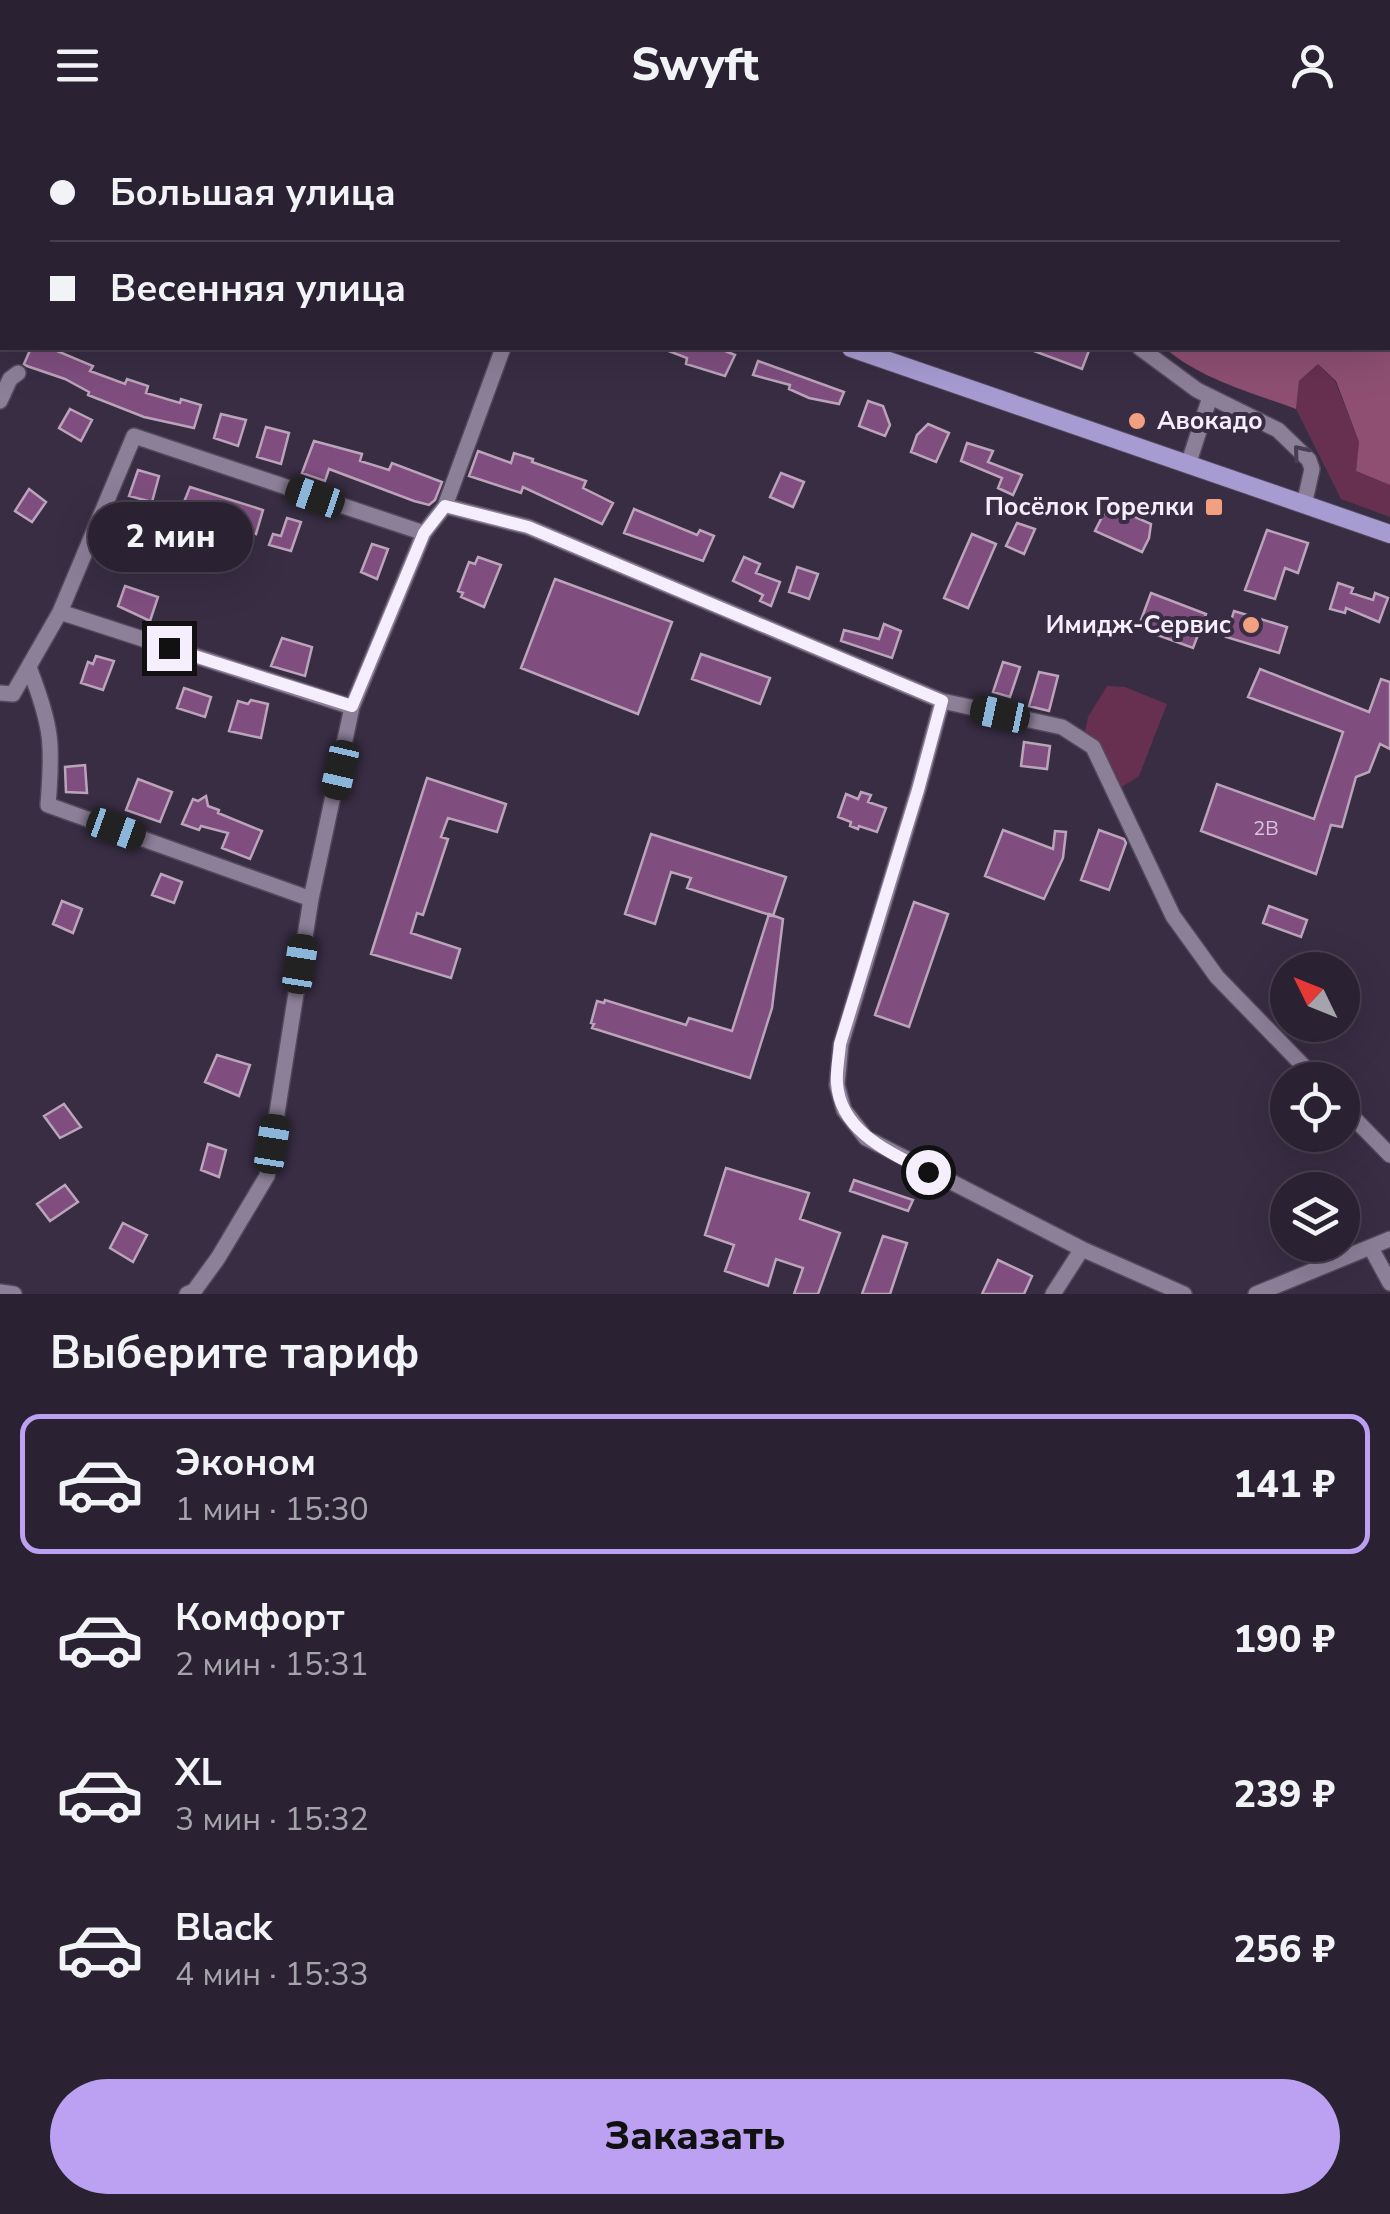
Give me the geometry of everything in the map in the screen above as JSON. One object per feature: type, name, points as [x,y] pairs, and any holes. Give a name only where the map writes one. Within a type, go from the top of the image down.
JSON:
[{"type":"main road","points":[[857,350],[1390,534]]},
{"type":"street","points":[[191,1293],[267,1176],[311,899],[352,706],[424,533],[445,506],[503,350]]},
{"type":"street","points":[[1143,350],[1210,397],[1278,430],[1309,460],[1313,477],[1304,505]]},
{"type":"street","points":[[0,401],[10,379],[18,373]]},
{"type":"street","points":[[1188,465],[1210,397]]},
{"type":"street","points":[[0,693],[13,694],[30,670],[60,612],[134,436],[424,533]]},
{"type":"street","points":[[445,506],[528,527],[942,701],[1062,726],[1093,746],[1173,916],[1216,978],[1299,1062]]},
{"type":"street","points":[[60,612],[352,706]]},
{"type":"street","points":[[30,670],[45,708],[53,744],[48,805],[311,899]]},
{"type":"street","points":[[942,701],[840,1044],[837,1084],[844,1110],[866,1138],[1082,1249],[1184,1294]]},
{"type":"street","points":[[1360,1124],[1390,1154]]},
{"type":"street","points":[[1256,1294],[1390,1238]]},
{"type":"street","points":[[1371,1248],[1390,1283]]},
{"type":"street","points":[[1053,1294],[1082,1249]]},
{"type":"street","points":[[0,1292],[14,1294]]},
{"type":"shaded area","points":[[1168,350],[1390,350],[1390,485],[1356,471],[1359,442],[1336,381],[1318,364],[1299,381],[1296,409],[1210,377]]},
{"type":"shaded area","points":[[1318,364],[1335,381],[1359,442],[1356,471],[1390,485],[1390,517],[1341,499],[1296,409],[1299,381]]},
{"type":"shaded area","points":[[1107,686],[1125,687],[1167,704],[1139,776],[1120,788],[1097,745],[1085,732],[1088,717]]},
{"type":"building","points":[[30,350],[55,350],[93,366],[90,371],[125,384],[127,379],[148,386],[146,393],[201,405],[194,428],[144,417],[24,364]]},
{"type":"building","points":[[666,350],[723,350],[735,355],[725,376],[686,364],[687,358]]},
{"type":"building","points":[[1031,350],[1089,350],[1082,369]]},
{"type":"building","points":[[758,361],[844,392],[839,404],[809,398],[789,389],[790,385],[753,375]]},
{"type":"building","points":[[868,401],[883,406],[890,425],[885,436],[859,426]]},
{"type":"building","points":[[70,409],[92,420],[81,441],[59,428]]},
{"type":"building","points":[[221,414],[246,420],[238,446],[214,438]]},
{"type":"building","points":[[928,424],[949,433],[936,462],[911,452],[917,435]]},
{"type":"building","points":[[266,427],[289,433],[281,464],[257,457]]},
{"type":"building","points":[[314,441],[362,454],[360,461],[389,470],[392,463],[442,482],[435,500],[429,505],[414,501],[329,469],[325,481],[302,473]]},
{"type":"building","points":[[967,443],[993,451],[988,462],[1022,475],[1013,495],[998,488],[1002,478],[961,461]]},
{"type":"building","points":[[478,451],[511,463],[514,453],[533,459],[532,462],[586,481],[583,488],[613,503],[602,524],[523,487],[521,493],[469,476]]},
{"type":"building","points":[[138,470],[159,476],[152,502],[129,496]]},
{"type":"building","points":[[781,473],[804,482],[793,507],[770,497]]},
{"type":"building","points":[[190,487],[263,510],[256,534],[210,517],[207,525],[178,517]]},
{"type":"building","points":[[29,489],[46,502],[32,522],[15,511]]},
{"type":"building","points":[[1108,505],[1151,524],[1142,552],[1095,531]]},
{"type":"building","points":[[634,509],[697,535],[700,530],[714,536],[703,561],[624,533]]},
{"type":"building","points":[[287,518],[301,522],[291,551],[269,545],[273,534],[281,536]]},
{"type":"building","points":[[1017,523],[1035,529],[1024,554],[1006,546]]},
{"type":"building","points":[[1267,530],[1308,543],[1298,573],[1285,568],[1275,599],[1245,590]]},
{"type":"building","points":[[972,534],[996,544],[968,608],[944,598]]},
{"type":"building","points":[[115,538],[137,549],[129,569],[106,559]]},
{"type":"building","points":[[372,544],[388,549],[377,579],[361,572]]},
{"type":"building","points":[[478,557],[501,565],[484,607],[461,597],[463,593],[458,591],[469,562],[475,564]]},
{"type":"building","points":[[744,557],[760,564],[756,573],[780,582],[771,606],[760,601],[763,595],[733,581]]},
{"type":"building","points":[[797,567],[818,574],[809,599],[789,592]]},
{"type":"building","points":[[555,579],[672,622],[638,714],[521,668]]},
{"type":"building","points":[[1338,583],[1353,588],[1351,593],[1373,600],[1375,593],[1388,598],[1379,622],[1346,608],[1345,613],[1330,609]]},
{"type":"building","points":[[125,586],[158,597],[150,621],[118,606]]},
{"type":"building","points":[[1151,593],[1206,614],[1193,648],[1138,628]]},
{"type":"building","points":[[1234,611],[1287,627],[1279,653],[1226,637]]},
{"type":"building","points":[[884,624],[901,631],[892,658],[841,641],[844,630],[879,639]]},
{"type":"building","points":[[282,638],[312,647],[305,676],[271,666]]},
{"type":"building","points":[[701,654],[770,678],[760,704],[692,679]]},
{"type":"building","points":[[96,656],[114,661],[103,690],[81,683],[88,662],[93,664]]},
{"type":"building","points":[[1003,662],[1020,667],[1010,697],[993,692]]},
{"type":"building","points":[[1260,669],[1369,712],[1381,679],[1390,682],[1390,749],[1380,744],[1369,772],[1356,777],[1342,827],[1331,825],[1316,874],[1201,831],[1217,784],[1314,819],[1343,732],[1248,697]]},
{"type":"building","points":[[1039,672],[1058,676],[1049,711],[1029,706]]},
{"type":"building","points":[[184,688],[211,697],[205,717],[177,708]]},
{"type":"building","points":[[251,700],[268,704],[261,738],[229,731],[238,701],[248,704]]},
{"type":"building","points":[[1024,742],[1050,746],[1047,769],[1021,766]]},
{"type":"building","points":[[85,765],[87,793],[66,792],[65,767]]},
{"type":"building","points":[[427,778],[506,804],[497,832],[448,818],[441,837],[448,839],[423,915],[417,913],[411,933],[460,949],[451,978],[371,954]]},
{"type":"building","points":[[138,779],[172,792],[160,822],[126,810]]},
{"type":"building","points":[[861,792],[871,795],[868,802],[886,808],[877,832],[850,826],[851,822],[838,817],[846,794],[858,799]]},
{"type":"building","points":[[206,796],[208,806],[219,810],[218,813],[262,831],[250,859],[222,848],[228,833],[182,824],[193,799],[198,801]]},
{"type":"building","points":[[1003,830],[1053,849],[1055,831],[1066,832],[1063,858],[1044,899],[985,876]]},
{"type":"building","points":[[1099,830],[1126,843],[1109,890],[1081,880]]},
{"type":"building","points":[[651,834],[786,877],[773,916],[687,888],[691,878],[671,872],[655,924],[625,914]]},
{"type":"building","points":[[161,874],[182,882],[174,903],[152,895]]},
{"type":"building","points":[[62,901],[82,909],[73,933],[53,924]]},
{"type":"building","points":[[914,902],[948,914],[909,1027],[875,1015]]},
{"type":"building","points":[[1269,906],[1307,920],[1301,937],[1263,923]]},
{"type":"building","points":[[769,914],[783,919],[772,1008],[750,1078],[592,1028],[597,1001],[605,1000],[686,1025],[689,1018],[732,1031]]},
{"type":"building","points":[[217,1055],[250,1065],[239,1096],[205,1082]]},
{"type":"building","points":[[64,1104],[81,1127],[60,1138],[44,1116]]},
{"type":"building","points":[[208,1144],[226,1150],[219,1177],[201,1170]]},
{"type":"building","points":[[726,1168],[809,1193],[800,1219],[840,1233],[818,1294],[794,1294],[803,1268],[776,1259],[768,1286],[725,1271],[734,1245],[705,1235]]},
{"type":"building","points":[[854,1180],[913,1200],[908,1211],[850,1191]]},
{"type":"building","points":[[65,1185],[78,1202],[50,1221],[37,1204]]},
{"type":"building","points":[[123,1223],[147,1235],[133,1262],[110,1248]]},
{"type":"building","points":[[883,1236],[907,1243],[890,1294],[862,1294]]},
{"type":"building","points":[[998,1260],[1032,1276],[1024,1294],[982,1294]]},
{"type":"place","name":"Авокадо","points":[[1137,421]]},
{"type":"place","name":"Посёлок Горелки","points":[[1214,507]]},
{"type":"place","name":"Имидж-Сервис","points":[[1251,625]]},
{"type":"route","points":[[169,648],[352,706],[424,533],[445,506],[528,527],[942,701],[840,1044],[837,1084],[844,1110],[866,1138],[928,1172]]}]
